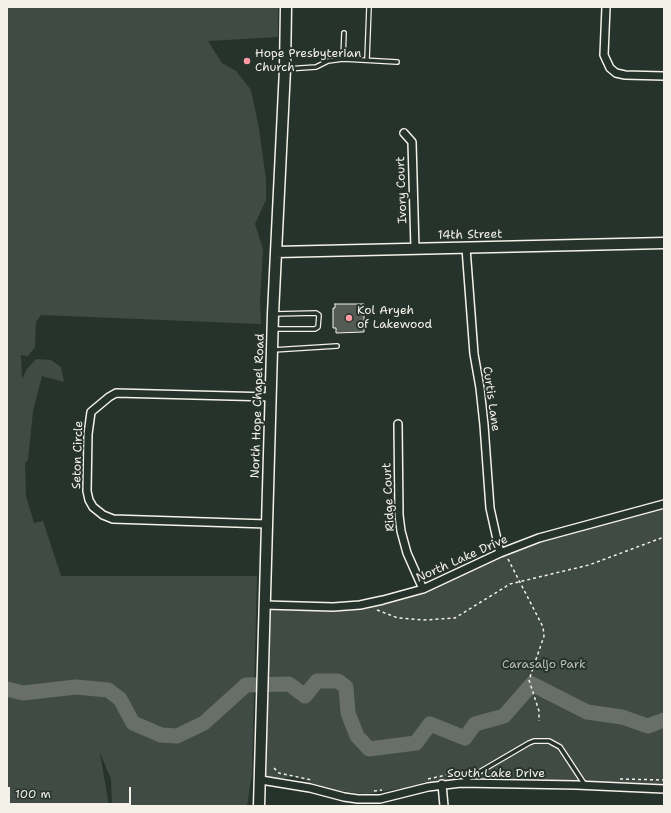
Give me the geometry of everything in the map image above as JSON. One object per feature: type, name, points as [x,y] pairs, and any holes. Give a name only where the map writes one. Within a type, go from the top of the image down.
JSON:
[{"type":"main road","name":"North Hope Chapel Road","points":[[259,806],[273,314],[286,7]]},
{"type":"main road","name":"14th Street","points":[[276,252],[664,243]]},
{"type":"street","points":[[606,7],[604,55],[610,68],[625,75],[664,76]]},
{"type":"street","name":"Ivory Court","points":[[404,133],[412,142],[415,249]]},
{"type":"street","name":"Curtis Lane","points":[[466,248],[474,354],[484,425],[490,508],[502,552]]},
{"type":"street","name":"Seton Circle","points":[[267,524],[113,519],[103,515],[93,507],[89,500],[87,491],[88,434],[91,412],[100,403],[116,393],[271,397]]},
{"type":"street","name":"Ridge Court","points":[[398,424],[399,514],[401,531],[407,553],[423,589]]},
{"type":"street","name":"North Lake Drive","points":[[265,606],[346,606],[383,600],[423,589],[502,552],[539,538],[664,504]]},
{"type":"street","name":"South Lake Drive","points":[[260,780],[304,787],[358,799],[380,799],[442,784],[461,782],[664,789]]},
{"type":"street","points":[[442,784],[444,806]]},
{"type":"lane","points":[[367,60],[369,7]]},
{"type":"lane","points":[[343,59],[344,33]]},
{"type":"lane","points":[[284,69],[316,67],[328,61],[343,59],[397,62]]},
{"type":"lane","points":[[273,314],[316,313],[319,316],[318,326],[315,329],[273,329]]},
{"type":"lane","points":[[272,350],[338,346]]},
{"type":"lane","points":[[461,782],[529,743],[534,741],[549,741],[560,747],[585,786]]},
{"type":"path","points":[[377,610],[398,618],[424,620],[455,618],[510,584],[589,565],[664,537]]},
{"type":"path","points":[[502,552],[520,581],[543,627],[544,636],[529,680],[539,711],[539,721]]},
{"type":"green space","points":[[7,7],[278,7],[278,37],[208,41],[222,63],[236,71],[251,90],[259,129],[266,179],[266,200],[255,224],[263,249],[260,301],[261,324],[41,315],[36,322],[35,347],[28,356],[21,355],[22,379],[27,369],[36,359],[51,360],[61,367],[64,382],[42,376],[33,411],[28,460],[25,463],[26,496],[34,523],[43,521],[61,576],[257,576],[252,774],[247,806],[112,806],[111,779],[100,753],[109,806],[7,806]]},
{"type":"green space","name":"Carasaljo Park","points":[[664,504],[664,789],[495,784],[428,787],[430,781],[403,788],[366,794],[333,790],[294,777],[261,780],[265,605],[333,607],[423,589],[500,553]]},
{"type":"building","name":"Kol Aryeh of Lakewood","points":[[335,304],[364,304],[364,332],[336,333],[336,328],[333,328],[333,308],[335,308]]},
{"type":"waterway","points":[[7,689],[23,693],[76,687],[108,690],[120,699],[133,723],[161,735],[177,736],[204,723],[246,685],[289,684],[305,696],[317,681],[338,681],[346,687],[348,713],[357,736],[369,749],[416,743],[430,724],[465,738],[475,724],[504,716],[532,684],[587,712],[622,717],[648,726],[664,720]]},
{"type":"place","name":"Hope Presbyterian Church","points":[[247,61]]},
{"type":"place","name":"Kol Aryeh of Lakewood","points":[[349,318]]}]
